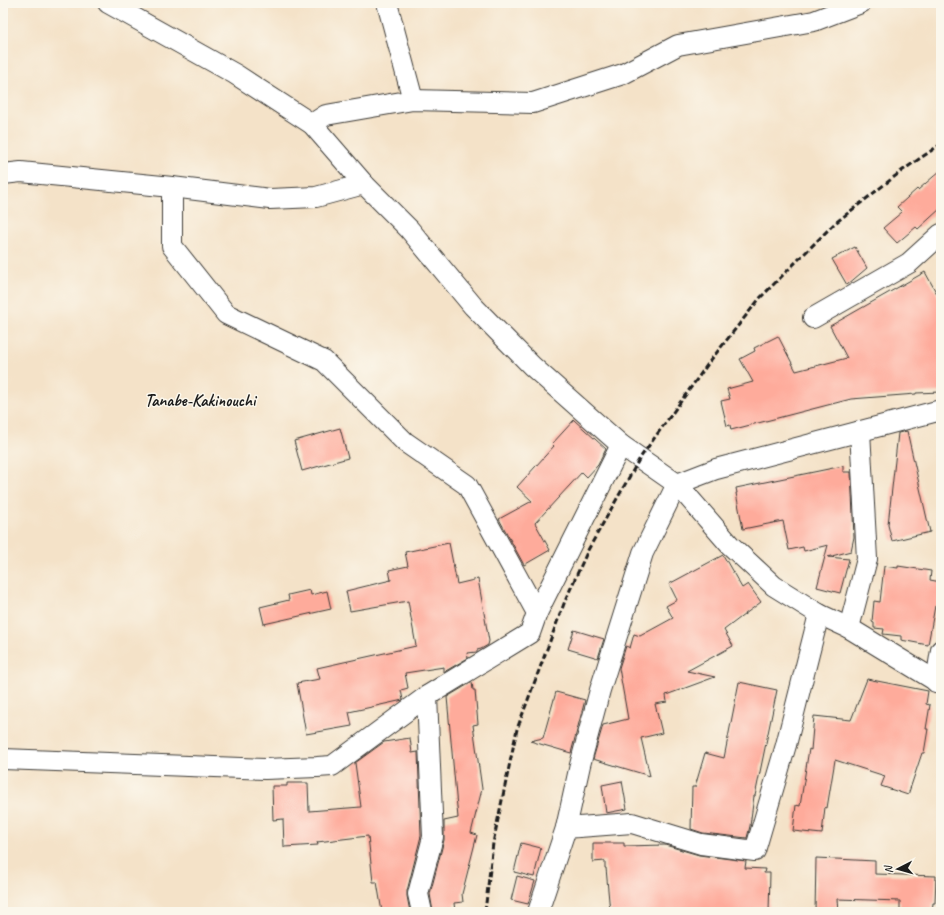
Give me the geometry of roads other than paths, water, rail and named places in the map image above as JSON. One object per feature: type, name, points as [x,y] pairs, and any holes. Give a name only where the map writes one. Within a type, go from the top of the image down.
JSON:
[{"type":"street","points":[[108,3],[234,74],[312,124],[364,184],[409,229],[473,306],[532,366],[622,445],[677,484],[730,545],[774,586],[819,614],[849,628],[938,683],[941,650]]},
{"type":"street","points":[[387,3],[413,100]]},
{"type":"street","points":[[312,124],[326,115],[413,100],[533,103],[623,74],[678,46],[814,21],[861,3]]},
{"type":"street","points":[[3,174],[21,172],[172,187],[270,199],[316,197],[364,184]]},
{"type":"street","points":[[172,187],[172,246],[226,314],[324,361],[405,442],[467,484],[537,613]]},
{"type":"street","points":[[813,318],[909,263],[941,234]]},
{"type":"street","points":[[538,912],[566,828],[580,764],[600,690],[643,553],[677,484],[716,469],[941,410]]},
{"type":"street","points":[[849,628],[867,559],[860,431]]},
{"type":"street","points":[[3,759],[266,769],[332,766],[427,696],[530,633],[537,613],[622,445]]},
{"type":"street","points":[[566,828],[632,823],[701,844],[755,851],[786,745],[819,614]]},
{"type":"street","points":[[422,912],[418,894],[433,837],[427,696]]},
{"type":"railway","points":[[485,912],[493,843],[517,729],[565,601],[588,550],[640,458],[710,361],[760,298],[834,224],[903,170],[941,144]]},
{"type":"district","name":"Tanabe-Kakinouchi","points":[[200,400]]}]
